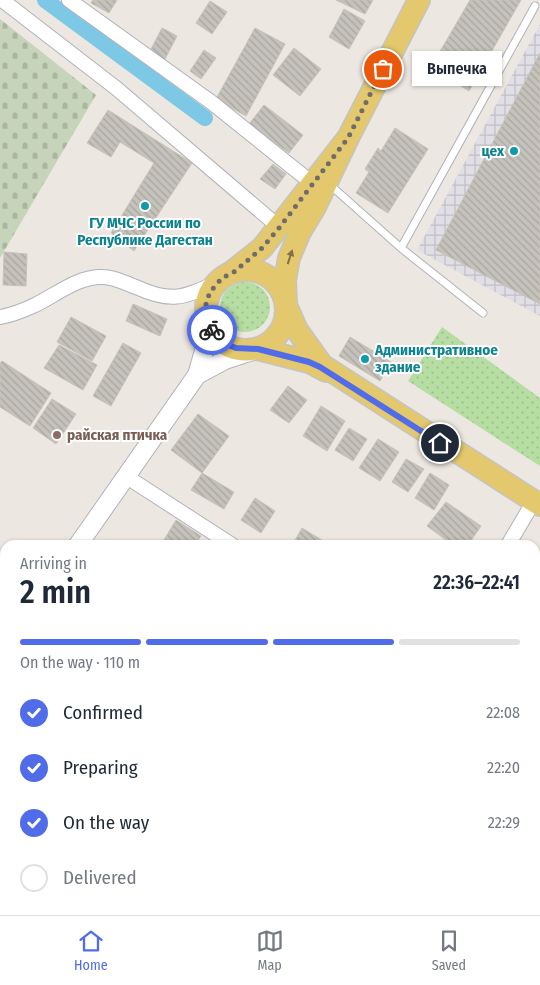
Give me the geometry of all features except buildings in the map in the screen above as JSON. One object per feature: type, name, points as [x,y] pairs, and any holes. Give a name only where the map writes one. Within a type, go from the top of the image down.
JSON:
[{"type":"main road","points":[[419,0],[348,138],[319,183],[262,248],[234,272],[216,283],[206,303],[206,316],[212,331],[223,343],[236,348],[258,349],[309,362],[320,367],[537,503]]},
{"type":"main road","points":[[258,349],[269,342],[280,331],[285,321],[285,280],[289,258],[300,232],[315,207],[319,183]]},
{"type":"main road","points":[[234,272],[253,270],[266,274],[277,284],[297,330],[322,365],[537,503]]},
{"type":"street","points":[[2,0],[116,88],[279,228]]},
{"type":"street","points":[[69,0],[211,102],[319,183]]},
{"type":"street","points":[[0,317],[21,312],[79,281],[102,276],[113,278],[150,294],[171,298],[188,296],[216,283]]},
{"type":"street","points":[[82,540],[127,478],[197,375],[206,344],[206,316]]},
{"type":"street","points":[[197,375],[225,360],[258,349]]},
{"type":"street","points":[[127,478],[224,540]]},
{"type":"street","points":[[511,540],[537,503]]},
{"type":"lane","points":[[400,248],[535,6]]},
{"type":"lane","points":[[319,183],[483,313]]},
{"type":"shaded area","name":"цех","points":[[540,24],[540,316],[417,250]]},
{"type":"green space","points":[[0,19],[96,95],[0,258]]},
{"type":"green space","points":[[245,282],[259,286],[266,293],[270,307],[266,321],[259,328],[245,332],[231,328],[224,321],[220,307],[224,293],[231,286]]},
{"type":"green space","points":[[442,327],[540,398],[540,466],[408,381]]},
{"type":"waterway","points":[[45,0],[205,118]]},
{"type":"way so far","points":[[212,330],[206,316],[206,303],[210,292],[216,283],[234,272],[262,248],[279,228],[348,138],[383,69]]},
{"type":"place","name":"Выпечка","points":[[383,69]]},
{"type":"place","name":"цех","points":[[514,151]]},
{"type":"place","name":"ГУ МЧС России по Республике Дагестан","points":[[145,206]]},
{"type":"place","name":"Административное здание","points":[[365,359]]},
{"type":"place","name":"райская птичка","points":[[57,435]]},
{"type":"route","points":[[212,330],[223,343],[236,348],[245,350],[258,349],[309,362],[320,367],[440,443]]}]
